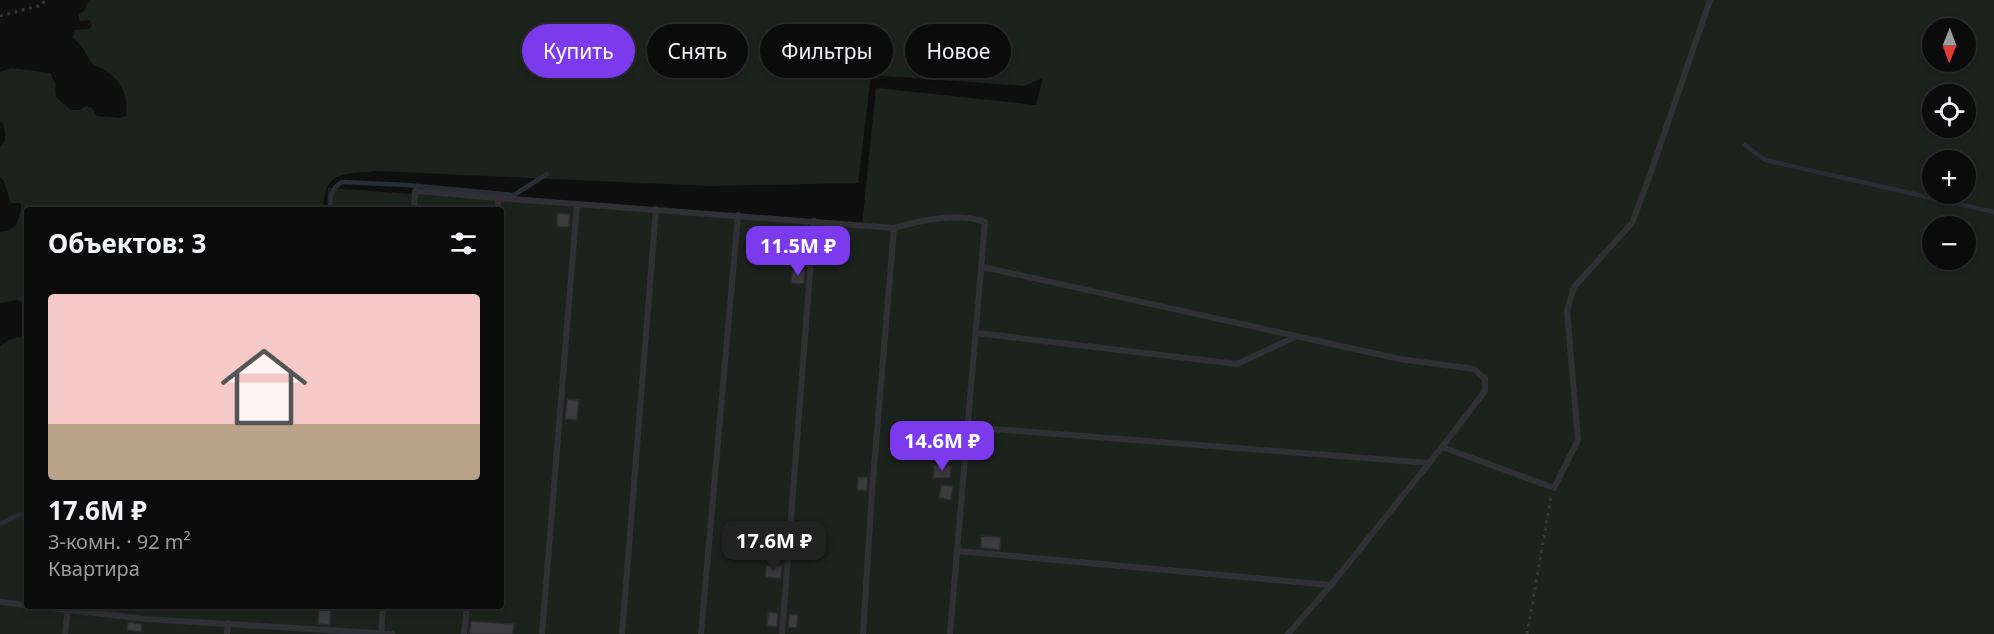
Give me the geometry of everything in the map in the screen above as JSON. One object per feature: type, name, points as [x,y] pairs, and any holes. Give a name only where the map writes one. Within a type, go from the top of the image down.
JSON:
[{"type":"lane","points":[[1442,447],[1554,488],[1578,440],[1567,311],[1574,287],[1632,223],[1710,0]]},
{"type":"lane","points":[[414,207],[415,191],[894,228],[943,218],[985,222],[983,267],[950,634]]},
{"type":"lane","points":[[498,198],[498,207]]},
{"type":"lane","points":[[542,634],[577,204]]},
{"type":"lane","points":[[622,634],[656,209]]},
{"type":"lane","points":[[701,634],[738,216]]},
{"type":"lane","points":[[782,634],[814,221]]},
{"type":"lane","points":[[863,634],[872,492],[894,228]]},
{"type":"lane","points":[[983,267],[1400,359],[1474,369],[1485,379],[1485,392],[1331,585],[1288,634]]},
{"type":"lane","points":[[977,333],[1237,364],[1296,336]]},
{"type":"lane","points":[[968,427],[1429,463]]},
{"type":"lane","points":[[957,551],[1331,585]]},
{"type":"lane","points":[[0,602],[24,605]]},
{"type":"lane","points":[[65,634],[68,609]]},
{"type":"lane","points":[[75,609],[146,619],[392,634]]},
{"type":"lane","points":[[381,634],[383,609]]},
{"type":"lane","points":[[464,634],[467,609]]},
{"type":"lane","points":[[227,634],[228,623]]},
{"type":"path","points":[[0,16],[42,5],[45,0]]},
{"type":"path","points":[[1527,634],[1547,513],[1554,488]]},
{"type":"shaded area","points":[[89,0],[1994,0],[1994,634],[0,634],[0,347],[9,340],[24,337],[24,609],[504,609],[504,207],[327,207],[328,188],[862,226],[876,88],[1036,105],[1043,78],[1024,86],[913,78],[1011,78],[1011,24],[905,24],[905,77],[893,77],[893,24],[760,24],[760,78],[871,78],[858,183],[711,186],[377,171],[346,174],[332,181],[327,187],[323,207],[24,207],[24,304],[18,300],[0,303],[0,232],[8,231],[16,225],[21,203],[11,203],[4,181],[0,177],[0,147],[5,136],[3,123],[0,122],[0,72],[11,68],[50,73],[55,83],[56,97],[71,110],[80,110],[86,106],[92,108],[97,116],[120,118],[126,116],[125,96],[117,80],[93,64],[73,38],[75,30],[89,29],[92,26],[90,20],[81,21],[79,14],[84,11]]},
{"type":"building","points":[[557,213],[570,214],[569,227],[557,227]]},
{"type":"building","points":[[792,270],[805,271],[804,284],[791,283]]},
{"type":"building","points":[[567,399],[579,400],[577,420],[565,419]]},
{"type":"building","points":[[934,465],[951,466],[950,478],[933,478]]},
{"type":"building","points":[[858,477],[868,477],[867,491],[857,490]]},
{"type":"building","points":[[941,485],[953,486],[951,500],[939,498]]},
{"type":"building","points":[[981,536],[1001,537],[1000,550],[981,548]]},
{"type":"building","points":[[766,565],[782,566],[781,579],[765,577]]},
{"type":"building","points":[[319,609],[331,609],[330,625],[318,624]]},
{"type":"building","points":[[768,612],[778,613],[777,627],[767,626]]},
{"type":"building","points":[[789,614],[798,615],[797,628],[788,627]]},
{"type":"building","points":[[471,621],[514,624],[513,634],[469,634]]},
{"type":"building","points":[[128,622],[142,624],[141,632],[127,630]]},
{"type":"waterway","points":[[1745,145],[1765,160],[1994,212]]},
{"type":"waterway","points":[[330,207],[335,187],[342,182],[407,185],[514,195],[547,174]]},
{"type":"waterway","points":[[0,524],[24,514]]}]
